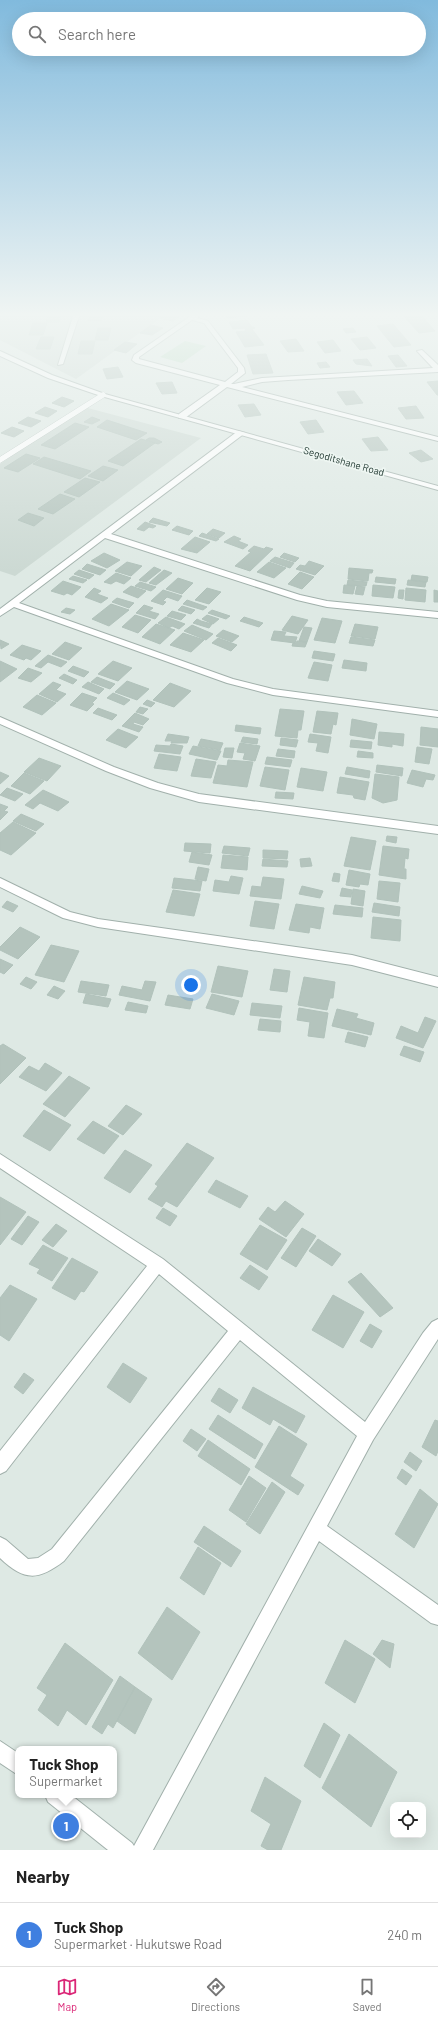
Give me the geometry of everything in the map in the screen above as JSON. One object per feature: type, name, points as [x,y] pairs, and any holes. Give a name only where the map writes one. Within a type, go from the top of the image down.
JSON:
[{"type":"street","name":"Segoditshane Road","points":[[119,399],[438,488]]},
{"type":"street","points":[[182,416],[204,399]]},
{"type":"street","points":[[282,399],[438,439]]},
{"type":"street","points":[[0,614],[241,433]]},
{"type":"street","points":[[104,535],[297,597],[327,604],[438,615]]},
{"type":"street","points":[[14,604],[237,683],[273,692],[438,714]]},
{"type":"street","points":[[0,720],[139,780],[199,798],[438,830]]},
{"type":"street","points":[[0,882],[67,915],[98,923],[352,960],[438,982]]},
{"type":"street","points":[[0,1160],[158,1264],[367,1434]]},
{"type":"street","points":[[0,1465],[158,1264]]},
{"type":"street","points":[[142,1850],[367,1434],[429,1338],[438,1328]]},
{"type":"street","points":[[0,1546],[23,1567],[32,1568],[43,1566],[58,1555],[238,1330]]},
{"type":"street","points":[[315,1528],[438,1616]]},
{"type":"street","points":[[0,1751],[15,1763]]},
{"type":"street","points":[[59,1798],[125,1850]]},
{"type":"lane","points":[[0,460],[95,399]]},
{"type":"shaded area","points":[[84,407],[201,438],[15,576],[0,571],[0,464]]},
{"type":"building","points":[[58,399],[74,401],[64,407],[52,403]]},
{"type":"building","points":[[342,399],[360,399],[363,403],[346,405]]},
{"type":"building","points":[[254,404],[261,415],[245,417],[238,405]]},
{"type":"building","points":[[416,406],[424,418],[406,419],[398,408]]},
{"type":"building","points":[[45,407],[57,411],[48,417],[35,413]]},
{"type":"building","points":[[28,417],[41,421],[31,427],[18,423]]},
{"type":"building","points":[[92,417],[100,420],[92,424],[84,422]]},
{"type":"building","points":[[107,420],[147,433],[136,440],[97,427]]},
{"type":"building","points":[[316,420],[324,432],[308,434],[300,422]]},
{"type":"building","points":[[75,423],[89,427],[55,449],[41,445]]},
{"type":"building","points":[[12,427],[24,431],[14,437],[1,433]]},
{"type":"building","points":[[378,437],[388,450],[371,451],[362,439]]},
{"type":"building","points":[[149,438],[154,438],[162,442],[158,444],[146,440]]},
{"type":"building","points":[[141,439],[155,443],[123,466],[108,461]]},
{"type":"building","points":[[421,450],[433,459],[421,462],[409,453]]},
{"type":"building","points":[[26,454],[40,458],[18,472],[4,468]]},
{"type":"building","points":[[44,457],[91,471],[80,479],[33,464]]},
{"type":"building","points":[[103,466],[118,470],[103,481],[88,476]]},
{"type":"building","points":[[85,478],[100,482],[79,497],[64,492]]},
{"type":"building","points":[[60,494],[75,499],[53,514],[38,509]]},
{"type":"building","points":[[28,513],[44,518],[34,526],[18,520]]},
{"type":"building","points":[[153,518],[170,523],[167,526],[149,522]]},
{"type":"building","points":[[145,522],[156,526],[153,528],[149,527],[144,531],[137,529]]},
{"type":"building","points":[[177,526],[193,531],[189,535],[172,530]]},
{"type":"building","points":[[213,529],[225,533],[219,538],[207,534]]},
{"type":"building","points":[[202,533],[219,539],[216,541],[199,536]]},
{"type":"building","points":[[234,536],[241,539],[238,541],[248,545],[243,549],[224,542]]},
{"type":"building","points":[[195,537],[210,542],[197,553],[181,549]]},
{"type":"building","points":[[254,546],[264,549],[266,547],[273,549],[250,571],[235,566],[251,552],[248,551]]},
{"type":"building","points":[[104,553],[120,560],[107,568],[91,561]]},
{"type":"building","points":[[284,553],[299,558],[295,562],[280,557]]},
{"type":"building","points":[[275,557],[294,563],[290,568],[270,561]]},
{"type":"building","points":[[309,561],[324,566],[315,575],[296,569],[300,565],[305,566]]},
{"type":"building","points":[[127,562],[142,566],[131,576],[115,571]]},
{"type":"building","points":[[269,562],[286,568],[274,578],[257,572]]},
{"type":"building","points":[[87,564],[106,570],[100,575],[82,569]]},
{"type":"building","points":[[154,567],[161,570],[146,582],[139,580]]},
{"type":"building","points":[[349,568],[373,570],[372,573],[369,573],[368,581],[348,579]]},
{"type":"building","points":[[79,570],[94,575],[89,579],[74,574]]},
{"type":"building","points":[[164,570],[172,573],[156,585],[149,583]]},
{"type":"building","points":[[300,572],[314,577],[302,589],[288,584]]},
{"type":"building","points":[[116,573],[131,578],[124,584],[116,581],[111,584],[104,582]]},
{"type":"building","points":[[412,575],[428,577],[427,582],[411,580]]},
{"type":"building","points":[[73,576],[87,580],[83,583],[69,579]]},
{"type":"building","points":[[376,577],[396,579],[395,584],[375,582]]},
{"type":"building","points":[[178,578],[193,583],[182,594],[166,589]]},
{"type":"building","points":[[348,580],[367,582],[366,586],[347,585]]},
{"type":"building","points":[[408,580],[426,582],[425,587],[407,585]]},
{"type":"building","points":[[63,581],[81,587],[72,595],[67,593],[64,595],[51,591]]},
{"type":"building","points":[[140,582],[156,587],[151,591],[135,586]]},
{"type":"building","points":[[344,585],[355,586],[353,594],[343,593]]},
{"type":"building","points":[[373,585],[395,587],[393,598],[372,596]]},
{"type":"building","points":[[131,586],[146,591],[138,598],[123,592]]},
{"type":"building","points":[[357,586],[365,587],[363,595],[355,594]]},
{"type":"building","points":[[94,588],[101,591],[97,594],[108,598],[101,603],[85,597]]},
{"type":"building","points":[[207,588],[221,592],[209,604],[195,600]]},
{"type":"building","points":[[406,588],[426,590],[425,602],[405,600]]},
{"type":"building","points":[[163,590],[182,596],[178,601],[167,597],[163,601],[166,602],[163,605],[151,601]]},
{"type":"building","points":[[399,590],[404,590],[403,599],[398,598]]},
{"type":"building","points":[[434,590],[438,591],[438,602],[434,602]]},
{"type":"building","points":[[117,598],[134,603],[129,608],[112,602]]},
{"type":"building","points":[[187,600],[207,607],[203,610],[183,604]]},
{"type":"building","points":[[111,604],[129,610],[109,626],[92,619]]},
{"type":"building","points":[[144,605],[153,608],[149,611],[159,614],[155,619],[136,613]]},
{"type":"building","points":[[182,606],[195,610],[191,614],[178,610]]},
{"type":"building","points":[[66,608],[75,610],[70,614],[61,612]]},
{"type":"building","points":[[212,610],[230,616],[226,619],[208,613]]},
{"type":"building","points":[[172,611],[186,615],[181,620],[167,616]]},
{"type":"building","points":[[135,615],[151,620],[138,633],[122,627]]},
{"type":"building","points":[[207,615],[219,619],[213,624],[202,619]]},
{"type":"building","points":[[292,616],[308,620],[298,634],[282,630]]},
{"type":"building","points":[[166,617],[185,624],[179,629],[172,626],[169,628],[158,623]]},
{"type":"building","points":[[244,617],[263,623],[259,627],[240,621]]},
{"type":"building","points":[[322,618],[342,621],[335,643],[314,640]]},
{"type":"building","points":[[197,619],[212,624],[209,628],[193,623]]},
{"type":"building","points":[[156,624],[175,630],[160,644],[142,637]]},
{"type":"building","points":[[355,624],[378,627],[375,639],[351,636]]},
{"type":"building","points":[[192,625],[213,634],[206,640],[184,631]]},
{"type":"building","points":[[304,627],[312,628],[307,642],[299,641]]},
{"type":"building","points":[[223,630],[239,636],[232,642],[216,636]]},
{"type":"building","points":[[274,631],[286,632],[284,636],[297,637],[295,643],[271,640]]},
{"type":"building","points":[[183,633],[204,640],[191,652],[170,645]]},
{"type":"building","points":[[351,637],[375,640],[373,646],[349,643]]},
{"type":"building","points":[[218,638],[237,645],[231,651],[212,643]]},
{"type":"building","points":[[0,640],[9,644],[1,649]]},
{"type":"building","points":[[297,641],[307,642],[305,647],[292,646],[293,643],[296,643]]},
{"type":"building","points":[[65,642],[82,648],[69,660],[52,654]]},
{"type":"building","points":[[22,645],[41,651],[31,660],[26,658],[24,660],[10,655]]},
{"type":"building","points":[[314,651],[335,654],[333,661],[312,658]]},
{"type":"building","points":[[48,655],[67,662],[61,667],[48,662],[41,668],[35,666]]},
{"type":"building","points":[[344,660],[367,663],[366,671],[342,668]]},
{"type":"building","points":[[0,661],[17,669],[0,682]]},
{"type":"building","points":[[113,661],[132,668],[118,681],[98,674]]},
{"type":"building","points":[[314,662],[332,665],[328,681],[308,678]]},
{"type":"building","points":[[73,666],[89,672],[84,677],[68,671]]},
{"type":"building","points":[[28,668],[42,673],[31,682],[18,678]]},
{"type":"building","points":[[64,674],[77,680],[73,684],[59,678]]},
{"type":"building","points":[[97,677],[115,684],[110,689],[91,682]]},
{"type":"building","points":[[127,681],[149,689],[137,700],[115,692]]},
{"type":"building","points":[[53,682],[61,685],[56,690],[66,694],[57,702],[39,694]]},
{"type":"building","points":[[88,682],[104,689],[99,694],[82,687]]},
{"type":"building","points":[[170,683],[191,691],[174,707],[153,700]]},
{"type":"building","points":[[82,693],[97,698],[92,703],[94,704],[87,711],[70,705]]},
{"type":"building","points":[[113,693],[130,700],[124,705],[107,698]]},
{"type":"building","points":[[37,695],[56,703],[42,715],[23,707]]},
{"type":"building","points":[[147,700],[155,703],[151,707],[143,704]]},
{"type":"building","points":[[140,707],[148,709],[143,714],[136,712]]},
{"type":"building","points":[[98,708],[117,715],[112,720],[93,713]]},
{"type":"building","points":[[280,709],[304,711],[301,730],[298,730],[297,738],[275,736]]},
{"type":"building","points":[[317,711],[338,713],[336,725],[333,724],[331,734],[313,732]]},
{"type":"building","points":[[135,713],[149,719],[143,725],[134,722],[133,724],[143,727],[139,732],[122,726]]},
{"type":"building","points":[[352,719],[377,724],[374,739],[350,735]]},
{"type":"building","points":[[236,725],[261,728],[260,734],[235,731]]},
{"type":"building","points":[[421,727],[438,729],[438,747],[420,745]]},
{"type":"building","points":[[118,729],[138,737],[126,748],[106,740]]},
{"type":"building","points":[[379,732],[404,734],[403,746],[392,744],[392,747],[378,745]]},
{"type":"building","points":[[168,734],[189,737],[187,743],[171,743],[172,741],[165,741]]},
{"type":"building","points":[[310,734],[331,737],[328,753],[316,751],[318,743],[308,742]]},
{"type":"building","points":[[243,737],[258,739],[257,744],[241,742]]},
{"type":"building","points":[[281,738],[298,740],[296,747],[280,745]]},
{"type":"building","points":[[201,739],[223,743],[220,750],[198,746]]},
{"type":"building","points":[[351,740],[372,742],[371,749],[350,747]]},
{"type":"building","points":[[240,743],[260,746],[255,761],[243,759],[245,753],[237,752]]},
{"type":"building","points":[[171,744],[183,746],[180,754],[154,751],[156,745],[170,746]]},
{"type":"building","points":[[193,746],[221,751],[217,760],[189,754]]},
{"type":"building","points":[[417,747],[432,749],[429,764],[415,762]]},
{"type":"building","points":[[225,748],[234,748],[232,758],[223,757]]},
{"type":"building","points":[[278,749],[295,751],[294,758],[276,756]]},
{"type":"building","points":[[358,751],[373,753],[373,758],[357,757]]},
{"type":"building","points":[[159,754],[181,757],[177,771],[154,768]]},
{"type":"building","points":[[267,757],[292,760],[290,767],[265,764]]},
{"type":"building","points":[[39,758],[61,766],[47,781],[24,772]]},
{"type":"building","points":[[196,759],[216,762],[211,778],[191,776]]},
{"type":"building","points":[[228,760],[253,762],[247,787],[213,783],[218,765],[227,766]]},
{"type":"building","points":[[377,765],[403,768],[402,776],[376,772]]},
{"type":"building","points":[[265,767],[289,770],[285,790],[260,786]]},
{"type":"building","points":[[347,767],[370,771],[369,778],[345,774]]},
{"type":"building","points":[[301,768],[327,772],[323,791],[297,787]]},
{"type":"building","points":[[412,770],[435,775],[433,780],[426,779],[423,787],[407,783]]},
{"type":"building","points":[[0,772],[9,776],[0,784]]},
{"type":"building","points":[[24,773],[44,781],[30,794],[11,786]]},
{"type":"building","points":[[375,774],[399,777],[397,800],[383,803],[372,798]]},
{"type":"building","points":[[340,777],[369,782],[365,800],[354,798],[353,795],[337,793]]},
{"type":"building","points":[[7,788],[23,794],[15,801],[0,795]]},
{"type":"building","points":[[43,790],[69,802],[58,811],[40,803],[33,809],[25,805]]},
{"type":"building","points":[[276,792],[294,793],[293,799],[275,798]]},
{"type":"building","points":[[0,804],[8,807],[4,811],[8,812],[0,820]]},
{"type":"building","points":[[21,814],[44,824],[36,831],[13,821]]},
{"type":"building","points":[[13,822],[36,833],[11,855],[0,850],[0,833]]},
{"type":"building","points":[[387,836],[397,837],[396,843],[386,841]]},
{"type":"building","points":[[351,837],[376,841],[370,870],[344,866]]},
{"type":"building","points":[[185,843],[211,844],[210,853],[184,851]]},
{"type":"building","points":[[224,846],[250,848],[248,856],[222,853]]},
{"type":"building","points":[[383,846],[409,849],[408,859],[405,858],[404,869],[406,869],[406,879],[379,875]]},
{"type":"building","points":[[263,850],[288,851],[287,859],[263,858]]},
{"type":"building","points":[[192,852],[212,855],[209,865],[189,862]]},
{"type":"building","points":[[223,855],[248,857],[247,870],[221,868]]},
{"type":"building","points":[[310,858],[312,866],[301,867],[300,859]]},
{"type":"building","points":[[263,859],[288,861],[287,867],[262,866]]},
{"type":"building","points":[[198,867],[209,869],[206,881],[195,879]]},
{"type":"building","points":[[349,870],[370,874],[368,885],[360,884],[359,887],[346,885]]},
{"type":"building","points":[[334,873],[340,874],[339,882],[332,881]]},
{"type":"building","points":[[231,876],[243,878],[239,894],[213,891],[215,880],[229,882]]},
{"type":"building","points":[[263,877],[284,879],[281,899],[250,896],[252,886],[261,887]]},
{"type":"building","points":[[174,878],[202,881],[200,891],[172,888]]},
{"type":"building","points":[[379,881],[400,883],[398,902],[377,899]]},
{"type":"building","points":[[302,886],[323,891],[320,898],[299,894]]},
{"type":"building","points":[[342,888],[352,890],[351,897],[340,896]]},
{"type":"building","points":[[353,889],[365,891],[363,906],[351,904]]},
{"type":"building","points":[[173,890],[200,894],[194,916],[166,912]]},
{"type":"building","points":[[7,901],[18,906],[13,912],[2,907]]},
{"type":"building","points":[[255,901],[279,904],[274,929],[250,926]]},
{"type":"building","points":[[374,903],[400,907],[399,916],[372,912]]},
{"type":"building","points":[[296,904],[324,908],[320,929],[310,927],[309,933],[289,930]]},
{"type":"building","points":[[335,905],[363,908],[362,917],[333,914]]},
{"type":"building","points":[[373,917],[401,920],[400,941],[371,938]]},
{"type":"building","points":[[20,927],[40,937],[18,959],[0,950],[0,947]]},
{"type":"building","points":[[51,945],[79,951],[64,982],[35,975]]},
{"type":"building","points":[[0,959],[13,965],[4,974],[0,972]]},
{"type":"building","points":[[218,966],[248,971],[242,997],[211,992]]},
{"type":"building","points":[[274,969],[290,971],[287,992],[270,990]]},
{"type":"building","points":[[26,977],[37,982],[31,989],[20,984]]},
{"type":"building","points":[[304,977],[335,982],[333,998],[330,998],[327,1010],[298,1005]]},
{"type":"building","points":[[81,981],[109,985],[106,996],[78,992]]},
{"type":"building","points":[[145,981],[156,982],[150,1001],[119,995],[122,986],[142,990]]},
{"type":"building","points":[[54,986],[65,991],[58,999],[47,995]]},
{"type":"building","points":[[86,994],[111,999],[108,1007],[83,1003]]},
{"type":"building","points":[[212,994],[239,1001],[234,1015],[206,1008]]},
{"type":"building","points":[[168,995],[193,999],[190,1009],[165,1005]]},
{"type":"building","points":[[128,1002],[148,1006],[146,1013],[125,1010]]},
{"type":"building","points":[[252,1003],[282,1006],[280,1018],[250,1015]]},
{"type":"building","points":[[299,1008],[328,1013],[324,1038],[308,1036],[310,1022],[297,1020]]},
{"type":"building","points":[[337,1009],[358,1014],[356,1018],[374,1023],[371,1035],[332,1026]]},
{"type":"building","points":[[425,1017],[436,1021],[423,1048],[396,1038],[401,1026],[418,1033]]},
{"type":"building","points":[[260,1019],[281,1021],[280,1032],[258,1030]]},
{"type":"building","points":[[348,1032],[368,1037],[365,1047],[345,1042]]},
{"type":"building","points":[[3,1044],[26,1058],[0,1084],[0,1046]]},
{"type":"building","points":[[404,1046],[424,1052],[420,1062],[400,1055]]},
{"type":"building","points":[[45,1063],[62,1073],[46,1091],[19,1077],[29,1066],[39,1071]]},
{"type":"building","points":[[69,1076],[90,1088],[65,1117],[43,1104]]},
{"type":"building","points":[[126,1105],[142,1114],[123,1135],[108,1126]]},
{"type":"building","points":[[44,1110],[71,1125],[50,1151],[23,1136]]},
{"type":"building","points":[[93,1121],[119,1136],[104,1154],[77,1139]]},
{"type":"building","points":[[187,1143],[214,1158],[177,1207],[166,1201],[162,1207],[148,1199],[158,1186],[155,1184]]},
{"type":"building","points":[[125,1150],[152,1165],[130,1193],[104,1178]]},
{"type":"building","points":[[216,1180],[248,1196],[240,1208],[208,1192]]},
{"type":"building","points":[[0,1197],[26,1212],[0,1245]]},
{"type":"building","points":[[285,1201],[304,1214],[286,1237],[259,1219],[268,1207],[275,1212]]},
{"type":"building","points":[[163,1208],[177,1216],[170,1226],[156,1218]]},
{"type":"building","points":[[28,1216],[39,1222],[22,1245],[11,1239]]},
{"type":"building","points":[[56,1224],[67,1231],[53,1247],[42,1240]]},
{"type":"building","points":[[260,1225],[287,1240],[267,1270],[240,1254]]},
{"type":"building","points":[[302,1228],[316,1236],[296,1267],[281,1258]]},
{"type":"building","points":[[318,1239],[341,1254],[332,1266],[309,1251]]},
{"type":"building","points":[[43,1245],[68,1258],[52,1281],[37,1273],[40,1269],[29,1264]]},
{"type":"building","points":[[72,1258],[98,1272],[84,1292],[81,1291],[75,1300],[52,1288]]},
{"type":"building","points":[[250,1265],[268,1277],[259,1290],[240,1278]]},
{"type":"building","points":[[361,1273],[393,1308],[380,1317],[348,1282]]},
{"type":"building","points":[[10,1285],[37,1299],[9,1341],[0,1335],[0,1298]]},
{"type":"building","points":[[333,1295],[364,1312],[343,1348],[312,1330]]},
{"type":"building","points":[[370,1324],[382,1331],[372,1348],[360,1341]]},
{"type":"building","points":[[123,1363],[147,1378],[130,1403],[107,1387]]},
{"type":"building","points":[[24,1373],[34,1380],[23,1394],[14,1387]]},
{"type":"building","points":[[253,1387],[305,1416],[296,1433],[273,1419],[270,1425],[242,1408]]},
{"type":"building","points":[[219,1388],[238,1400],[230,1413],[211,1401]]},
{"type":"building","points":[[218,1415],[263,1444],[255,1459],[209,1429]]},
{"type":"building","points":[[435,1420],[438,1421],[438,1451],[436,1456],[422,1447]]},
{"type":"building","points":[[279,1426],[307,1444],[290,1476],[304,1485],[298,1495],[255,1467]]},
{"type":"building","points":[[191,1429],[206,1439],[197,1451],[183,1441]]},
{"type":"building","points":[[208,1440],[250,1469],[241,1485],[198,1456]]},
{"type":"building","points":[[410,1452],[422,1461],[416,1471],[404,1462]]},
{"type":"building","points":[[402,1469],[412,1476],[406,1485],[397,1478]]},
{"type":"building","points":[[249,1476],[266,1488],[246,1522],[229,1510]]},
{"type":"building","points":[[272,1482],[285,1492],[260,1534],[246,1524]]},
{"type":"building","points":[[420,1489],[438,1504],[414,1548],[395,1534]]},
{"type":"building","points":[[204,1526],[241,1551],[231,1567],[194,1542]]},
{"type":"building","points":[[198,1547],[221,1563],[204,1595],[180,1578]]},
{"type":"building","points":[[167,1607],[200,1632],[172,1680],[138,1653]]},
{"type":"building","points":[[345,1640],[375,1659],[355,1703],[325,1683]]},
{"type":"building","points":[[382,1640],[394,1644],[390,1668],[373,1654]]},
{"type":"building","points":[[65,1643],[113,1680],[86,1725],[67,1710],[58,1726],[38,1710],[47,1695],[37,1688]]},
{"type":"building","points":[[120,1676],[135,1687],[113,1728],[108,1724],[102,1734],[92,1727]]},
{"type":"building","points":[[135,1687],[152,1699],[135,1734],[117,1721]]},
{"type":"building","points":[[324,1723],[340,1735],[320,1778],[304,1766]]},
{"type":"building","points":[[349,1734],[397,1772],[371,1827],[322,1788]]},
{"type":"building","points":[[265,1777],[301,1801],[281,1850],[268,1850],[261,1846],[271,1824],[251,1811]]},
{"type":"place","name":"Tuck Shop","points":[[66,1826]]}]
